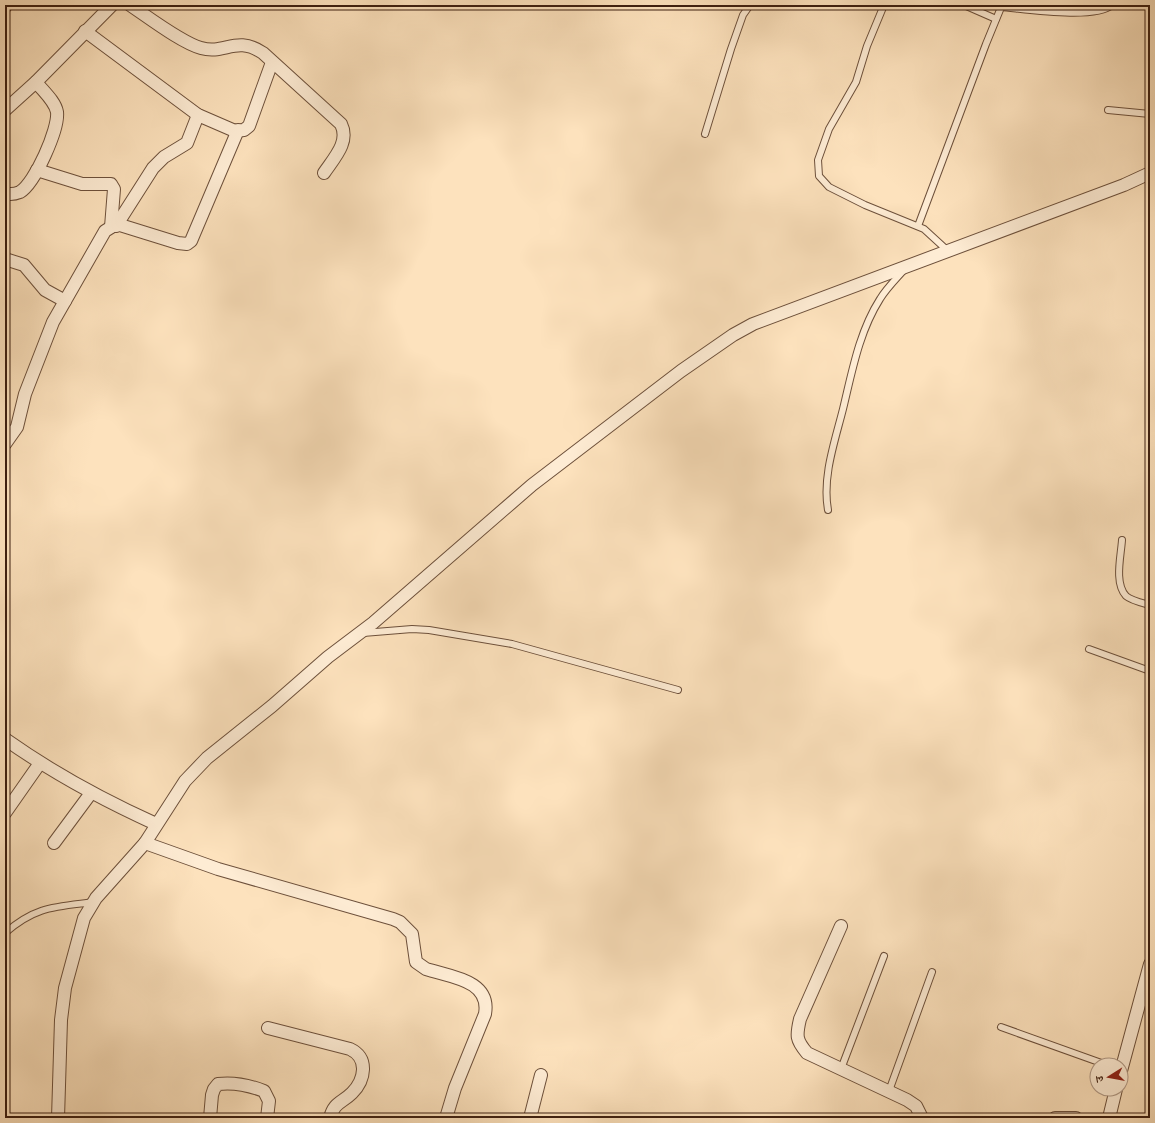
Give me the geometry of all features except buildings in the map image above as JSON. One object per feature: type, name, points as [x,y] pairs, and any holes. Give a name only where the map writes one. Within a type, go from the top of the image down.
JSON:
[{"type":"street","points":[[5,110],[36,82],[112,5]]},
{"type":"street","points":[[130,5],[194,46],[212,49],[245,44],[253,46],[272,62],[341,124],[345,131],[342,144],[324,174]]},
{"type":"street","points":[[85,32],[198,115],[235,131],[244,130],[251,122],[272,62]]},
{"type":"street","points":[[5,193],[19,192],[37,170],[56,128],[57,119],[55,106],[36,82]]},
{"type":"street","points":[[5,444],[17,427],[25,394],[42,347],[65,301],[101,237],[105,231],[114,226],[153,168],[164,157],[187,143],[198,115]]},
{"type":"street","points":[[114,226],[187,244],[191,240],[238,130]]},
{"type":"street","points":[[37,170],[82,184],[111,184],[114,189],[114,226]]},
{"type":"street","points":[[58,1118],[61,1020],[65,988],[84,918],[94,902],[145,842],[185,781],[207,758],[272,706],[328,657],[360,633],[532,485],[681,371],[733,335],[753,324],[948,252],[1150,174]]},
{"type":"street","points":[[5,259],[24,265],[45,290],[65,301]]},
{"type":"street","points":[[5,739],[40,763],[91,793],[156,824]]},
{"type":"street","points":[[5,813],[40,763]]},
{"type":"street","points":[[54,843],[91,793]]},
{"type":"street","points":[[145,842],[218,869],[400,922],[412,934],[416,962],[426,969],[479,988],[485,997],[485,1014],[455,1088],[446,1118]]},
{"type":"street","points":[[842,926],[800,1019],[797,1031],[798,1042],[807,1053],[889,1091],[916,1106],[922,1118]]},
{"type":"street","points":[[1125,1057],[1150,964]]},
{"type":"street","points":[[268,1028],[350,1049],[357,1052],[362,1058],[364,1065],[358,1086],[351,1094],[336,1105],[330,1118]]},
{"type":"street","points":[[530,1118],[541,1075]]},
{"type":"street","points":[[210,1118],[214,1089],[218,1084],[225,1083],[264,1091],[269,1101],[267,1118]]},
{"type":"street","points":[[1109,1118],[1114,1097]]},
{"type":"street","points":[[1055,1118],[1076,1118]]},
{"type":"lane","points":[[705,134],[731,49],[743,15],[750,5]]},
{"type":"lane","points":[[884,5],[867,46],[856,82],[829,129],[817,168],[819,176],[829,187],[865,205],[924,229],[948,252]]},
{"type":"lane","points":[[964,5],[996,19]]},
{"type":"lane","points":[[918,226],[1002,6],[1060,13],[1102,11],[1112,5]]},
{"type":"lane","points":[[1108,110],[1150,114]]},
{"type":"lane","points":[[828,510],[826,484],[831,455],[854,361],[868,323],[880,299],[905,268]]},
{"type":"lane","points":[[1122,540],[1121,588],[1126,596],[1132,600],[1150,605]]},
{"type":"lane","points":[[360,633],[412,629],[429,630],[512,644],[678,690]]},
{"type":"lane","points":[[1089,649],[1150,671]]},
{"type":"lane","points":[[5,933],[25,917],[36,912],[52,908],[94,902]]},
{"type":"lane","points":[[841,1069],[884,956]]},
{"type":"lane","points":[[889,1091],[932,972]]},
{"type":"lane","points":[[1001,1028],[1089,1059]]}]
